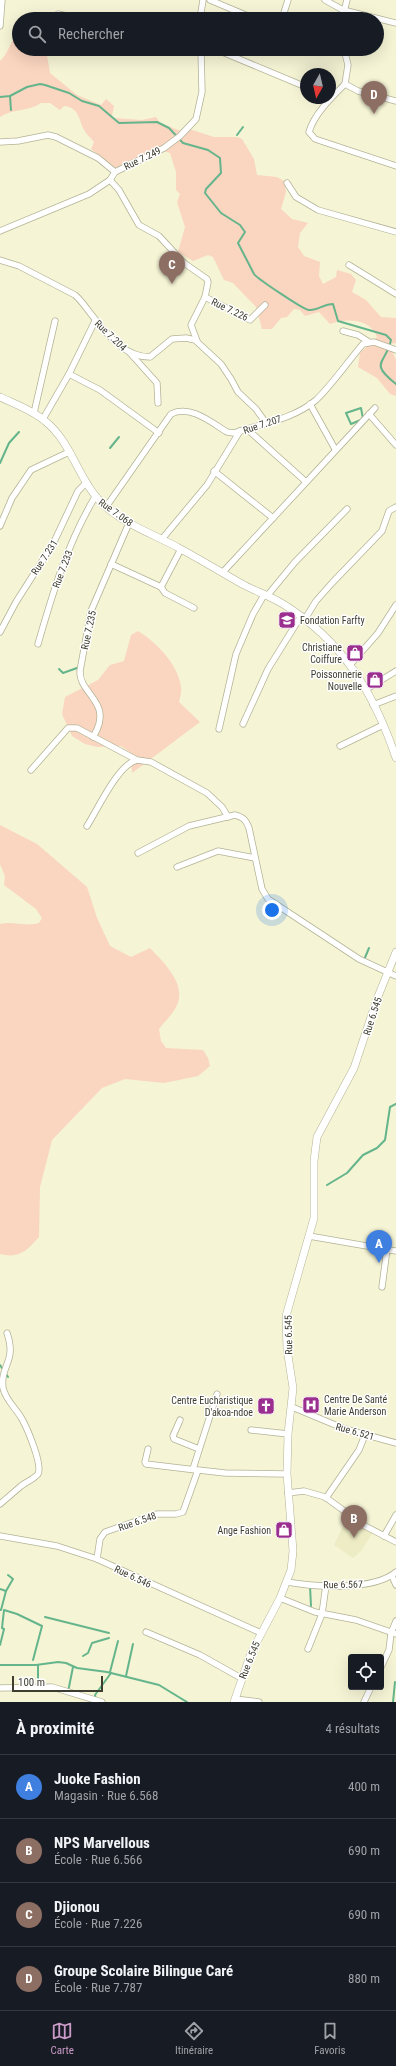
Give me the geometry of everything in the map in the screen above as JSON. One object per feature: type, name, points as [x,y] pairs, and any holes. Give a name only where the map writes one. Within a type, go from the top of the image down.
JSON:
[{"type":"street","points":[[0,26],[2,0]]},
{"type":"street","points":[[201,12],[203,0]]},
{"type":"street","points":[[210,0],[238,12]]},
{"type":"street","points":[[284,12],[288,0]]},
{"type":"street","points":[[325,0],[344,10],[352,12]]},
{"type":"street","points":[[344,10],[347,0]]},
{"type":"street","points":[[384,20],[396,23]]},
{"type":"street","name":"Rue 7.249","points":[[0,231],[76,201],[110,180],[115,172],[149,157],[178,138],[196,119],[202,92],[202,56]]},
{"type":"street","points":[[232,56],[300,84]]},
{"type":"street","points":[[336,92],[345,84],[348,65],[345,56]]},
{"type":"street","points":[[345,84],[358,91],[396,101]]},
{"type":"street","points":[[326,104],[310,126],[309,132],[312,137],[396,166]]},
{"type":"street","points":[[0,142],[18,141],[48,135],[56,137],[98,158],[115,172]]},
{"type":"street","name":"Rue 7.226","points":[[110,180],[119,190],[140,225],[159,236],[184,263],[207,279],[208,282],[205,297],[250,320],[265,305]]},
{"type":"street","points":[[287,183],[296,197],[318,210],[396,232]]},
{"type":"street","name":"Rue 7.204","points":[[0,260],[19,266],[75,295],[82,301],[96,321],[120,346],[129,353],[150,357],[172,339],[186,338],[197,341]]},
{"type":"street","points":[[349,266],[396,294]]},
{"type":"street","points":[[205,297],[191,325],[197,341],[221,364],[238,392],[256,409],[266,423]]},
{"type":"street","points":[[34,413],[55,321]]},
{"type":"street","points":[[43,419],[69,374],[96,321]]},
{"type":"street","points":[[344,331],[358,335],[369,342],[392,348]]},
{"type":"street","name":"Rue 7.207","points":[[106,507],[171,414],[180,411],[196,414],[231,434],[293,414],[310,404],[322,393],[363,344],[369,342]]},
{"type":"street","points":[[129,353],[157,383],[158,403]]},
{"type":"street","points":[[69,374],[100,390],[159,433]]},
{"type":"street","name":"Rue 7.068","points":[[0,397],[34,413],[43,419],[60,437],[95,497],[106,507],[129,523],[181,549],[265,595]]},
{"type":"street","points":[[310,404],[335,449]]},
{"type":"street","points":[[223,572],[305,481],[374,408]]},
{"type":"street","points":[[369,414],[396,445]]},
{"type":"street","points":[[247,429],[305,481]]},
{"type":"street","points":[[162,539],[207,484],[240,431]]},
{"type":"street","points":[[0,526],[12,498],[31,470],[69,452]]},
{"type":"street","points":[[214,471],[273,518]]},
{"type":"street","name":"Rue 7.231","points":[[0,632],[16,602],[53,544],[78,491],[84,485],[88,484]]},
{"type":"street","name":"Rue 7.233","points":[[38,644],[57,578],[77,530],[95,497]]},
{"type":"street","points":[[243,724],[268,669],[303,618],[332,582],[382,531],[388,519],[389,511],[396,507]]},
{"type":"street","points":[[219,729],[236,654],[253,614],[265,595],[347,509]]},
{"type":"street","name":"Rue 7.235","points":[[93,737],[100,726],[101,716],[96,701],[80,677],[80,671],[91,611],[129,523]]},
{"type":"street","points":[[161,587],[181,549]]},
{"type":"street","points":[[111,564],[161,587],[165,593],[194,608]]},
{"type":"street","points":[[265,595],[282,603],[303,618],[335,646],[367,689],[396,758]]},
{"type":"street","points":[[350,665],[378,633],[396,605]]},
{"type":"street","points":[[367,689],[396,671]]},
{"type":"street","points":[[373,705],[396,696]]},
{"type":"street","points":[[340,746],[383,725]]},
{"type":"street","points":[[31,770],[70,728],[77,728],[137,760],[151,762],[207,793],[222,807],[228,817]]},
{"type":"street","points":[[87,826],[118,774],[129,763],[137,760]]},
{"type":"street","points":[[138,853],[189,826],[228,817],[240,816],[247,822],[262,889],[268,899],[282,906],[359,959],[387,974],[396,976]]},
{"type":"street","points":[[177,867],[218,851],[255,858]]},
{"type":"street","name":"Rue 6.545","points":[[234,1700],[241,1678],[261,1633],[288,1582],[293,1551],[287,1474],[288,1434],[293,1388],[287,1349],[286,1316],[314,1218],[314,1161],[318,1133],[354,1068],[396,952]]},
{"type":"street","points":[[309,1236],[396,1251]]},
{"type":"street","points":[[382,1287],[387,1249]]},
{"type":"street","points":[[0,1504],[34,1478],[39,1470],[39,1461],[23,1420],[7,1400],[4,1390],[2,1375],[11,1353],[7,1333]]},
{"type":"street","points":[[195,1470],[199,1449],[217,1394]]},
{"type":"street","name":"Rue 6.521","points":[[292,1407],[337,1426],[365,1435],[396,1442]]},
{"type":"street","points":[[180,1420],[173,1436],[174,1439],[199,1449]]},
{"type":"street","points":[[251,1430],[288,1434]]},
{"type":"street","points":[[326,1498],[358,1450],[365,1435]]},
{"type":"street","points":[[148,1449],[144,1462],[146,1464],[225,1473],[287,1474]]},
{"type":"street","name":"Rue 6.548","points":[[97,1559],[100,1539],[105,1532],[157,1514],[176,1514],[183,1512],[195,1470]]},
{"type":"street","points":[[288,1493],[304,1491],[326,1498],[365,1526],[396,1542]]},
{"type":"street","points":[[384,1536],[396,1515]]},
{"type":"street","name":"Rue 6.546","points":[[0,1536],[57,1546],[97,1559],[261,1633]]},
{"type":"street","points":[[394,1574],[396,1585]]},
{"type":"street","name":"Rue 6.567","points":[[288,1582],[326,1585],[368,1584],[394,1574]]},
{"type":"street","points":[[308,1649],[322,1614],[326,1585]]},
{"type":"street","points":[[280,1598],[322,1614],[356,1620],[394,1634]]},
{"type":"street","points":[[384,1661],[394,1634],[396,1621]]},
{"type":"street","points":[[146,1632],[200,1655],[241,1678]]},
{"type":"street","points":[[0,1688],[52,1687],[102,1702]]},
{"type":"street","points":[[364,1702],[370,1690]]},
{"type":"street","points":[[234,1700],[259,1702]]},
{"type":"shaded area","points":[[12,43],[12,56],[47,56],[50,73],[77,95],[101,105],[106,99],[114,106],[112,116],[114,118],[142,120],[156,117],[160,123],[181,131],[189,129],[214,137],[237,137],[242,139],[254,159],[257,175],[277,177],[284,181],[286,192],[281,209],[292,219],[308,223],[300,233],[298,247],[304,256],[320,262],[319,276],[323,284],[336,277],[337,270],[351,274],[356,280],[352,292],[366,300],[381,317],[396,318],[396,343],[389,344],[396,360],[396,396],[390,394],[377,378],[358,367],[360,353],[377,337],[369,326],[350,320],[330,324],[319,312],[305,316],[300,310],[294,309],[287,317],[281,318],[272,329],[262,329],[256,307],[233,283],[224,280],[213,257],[208,255],[193,261],[178,252],[185,227],[177,202],[180,194],[176,190],[176,172],[170,153],[164,151],[116,168],[91,149],[94,142],[85,132],[76,111],[69,107],[64,106],[60,110],[50,103],[41,103],[31,108],[10,112],[0,117],[0,61]]},
{"type":"shaded area","points":[[138,631],[159,647],[171,662],[176,670],[181,687],[179,702],[200,722],[132,773],[131,753],[121,746],[97,747],[85,744],[72,736],[62,714],[65,697],[98,680],[110,665],[124,661],[131,635]]},
{"type":"shaded area","points":[[0,825],[37,844],[87,887],[97,918],[110,946],[131,957],[150,948],[162,961],[168,968],[177,984],[179,1000],[172,1014],[159,1029],[161,1041],[166,1048],[203,1050],[208,1058],[210,1066],[198,1076],[164,1083],[125,1079],[102,1088],[52,1140],[40,1187],[39,1237],[27,1249],[13,1255],[0,1254],[0,924],[34,924],[39,923],[42,918],[36,909],[4,885],[5,876],[0,864]]},
{"type":"shaded area","points":[[350,1518],[373,1532],[362,1550],[353,1558],[334,1545],[344,1524]]},
{"type":"waterway","points":[[0,97],[10,96],[27,87],[40,84],[45,85],[69,93],[82,101],[99,106],[119,123],[157,122],[169,128],[183,143],[208,150],[220,158],[221,173],[206,189],[205,193],[221,213],[240,225],[245,232],[238,243],[254,274],[281,294],[305,309],[318,309],[333,304],[338,321],[386,335],[391,340],[389,348],[381,363],[381,367],[388,377],[396,384]]},
{"type":"waterway","points":[[10,96],[11,110]]},
{"type":"waterway","points":[[237,135],[243,127]]},
{"type":"waterway","points":[[361,408],[363,419],[351,424],[346,413],[361,408]]},
{"type":"waterway","points":[[0,463],[9,443],[19,432]]},
{"type":"waterway","points":[[110,448],[119,437]]},
{"type":"waterway","points":[[59,669],[63,673],[77,668]]},
{"type":"waterway","points":[[364,960],[369,948]]},
{"type":"waterway","points":[[327,1185],[347,1173],[363,1155],[377,1148],[385,1140],[390,1107],[396,1104]]},
{"type":"waterway","points":[[0,1365],[8,1377]]},
{"type":"waterway","points":[[0,1610],[6,1591],[13,1579],[8,1575]]},
{"type":"waterway","points":[[310,1586],[311,1606]]},
{"type":"waterway","points":[[0,1589],[6,1591]]},
{"type":"waterway","points":[[0,1645],[4,1629],[2,1628],[4,1610],[17,1614],[42,1626],[33,1660]]},
{"type":"waterway","points":[[45,1617],[109,1633]]},
{"type":"waterway","points":[[83,1656],[88,1653],[92,1643],[109,1638]]},
{"type":"waterway","points":[[110,1672],[118,1641]]},
{"type":"waterway","points":[[126,1676],[133,1644]]},
{"type":"waterway","points":[[0,1665],[36,1665],[58,1662],[66,1663],[77,1668],[107,1672],[159,1685],[187,1702]]},
{"type":"waterway","points":[[38,1665],[38,1687]]},
{"type":"waterway","points":[[68,1692],[73,1667]]},
{"type":"waterway","points":[[96,1700],[95,1695],[111,1673]]},
{"type":"waterway","points":[[393,1702],[395,1682]]},
{"type":"place","name":"Groupe Scolaire Bilingue Caré","points":[[374,114]]},
{"type":"place","name":"Djionou","points":[[172,284]]},
{"type":"place","name":"Fondation Farfty","points":[[287,620]]},
{"type":"place","name":"Christiane Coiffure","points":[[355,653]]},
{"type":"place","name":"Poissonnerie Nouvelle","points":[[375,680]]},
{"type":"place","name":"Juoke Fashion","points":[[379,1263]]},
{"type":"place","name":"Centre De Santé Marie Anderson","points":[[311,1405]]},
{"type":"place","name":"Centre Eucharistique D'akoa-ndoe","points":[[266,1406]]},
{"type":"place","name":"Ange Fashion","points":[[284,1530]]},
{"type":"place","name":"NPS Marvellous","points":[[354,1538]]}]
